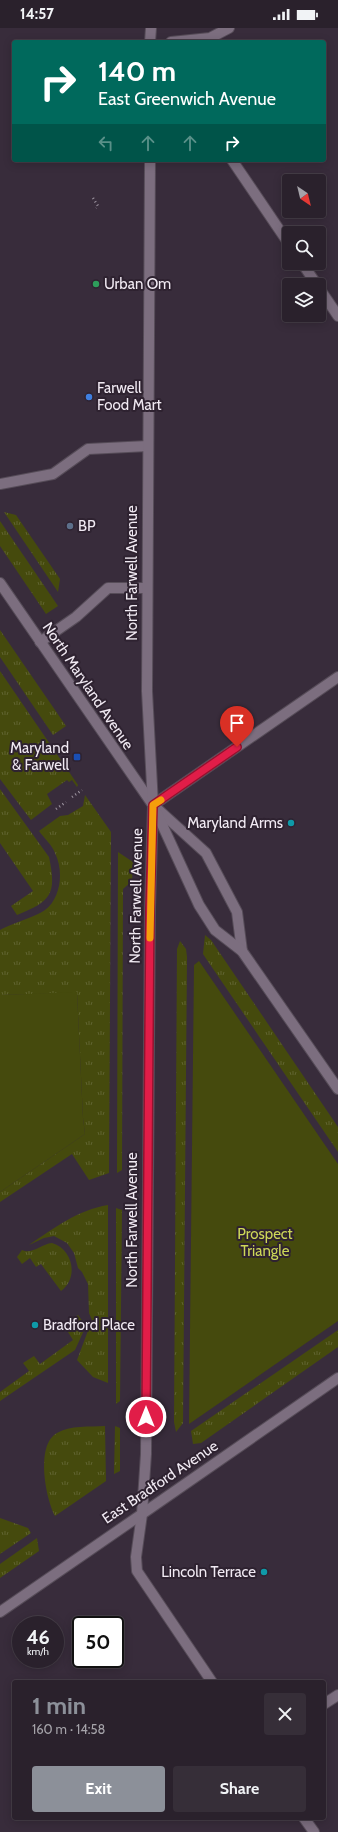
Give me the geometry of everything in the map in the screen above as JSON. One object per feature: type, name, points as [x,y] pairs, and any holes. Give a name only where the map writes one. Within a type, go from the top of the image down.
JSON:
[{"type":"street","points":[[150,40],[151,28]]},
{"type":"street","points":[[190,40],[210,38],[229,28]]},
{"type":"street","name":"North Farwell Avenue","points":[[150,162],[147,692],[153,805],[150,908],[146,1454],[142,1514],[136,1557],[138,1571],[211,1680]]},
{"type":"street","points":[[233,162],[282,234]]},
{"type":"street","points":[[326,298],[338,316]]},
{"type":"street","points":[[0,484],[53,474],[88,449],[148,446]]},
{"type":"street","name":"North Maryland Avenue","points":[[0,583],[153,805],[198,905],[215,930],[242,951],[338,1089]]},
{"type":"street","points":[[40,642],[76,617],[108,588],[147,588]]},
{"type":"street","points":[[153,805],[338,678]]},
{"type":"street","name":"North Maryland Avenue","points":[[153,805],[206,853],[237,912],[242,951]]},
{"type":"street","name":"East Bradford Avenue","points":[[0,1612],[338,1378]]},
{"type":"street","points":[[326,1703],[338,1695]]},
{"type":"street","points":[[305,1820],[314,1832]]},
{"type":"path","points":[[93,198],[98,206],[96,208]]},
{"type":"path","points":[[72,797],[82,790]]},
{"type":"path","points":[[56,810],[66,802]]},
{"type":"green space","points":[[4,512],[16,515],[60,579],[58,592]]},
{"type":"green space","points":[[0,521],[58,606],[46,614],[0,546]]},
{"type":"green space","points":[[0,630],[66,726],[53,735],[0,657]]},
{"type":"green space","points":[[0,671],[78,785],[77,787],[72,780],[69,782],[67,780],[47,794],[52,804],[31,820],[0,779]]},
{"type":"green space","points":[[0,789],[49,857],[51,870],[52,880],[49,895],[44,901],[17,915],[11,906],[33,891],[0,843]]},
{"type":"green space","points":[[85,795],[111,832],[109,1173],[89,1180],[72,1154],[0,1202],[0,1192],[85,1134],[77,993],[0,995],[0,930],[41,913],[55,899],[58,891],[60,876],[58,860],[52,847],[39,831],[60,816],[68,815],[83,806]]},
{"type":"green space","points":[[118,852],[133,862],[132,881],[123,889],[122,1170],[117,1173]]},
{"type":"green space","points":[[205,935],[211,940],[338,1127],[338,1152],[203,954]]},
{"type":"green space","points":[[180,941],[186,949],[187,957],[183,1423],[176,1432],[174,1422],[177,949]]},
{"type":"green space","name":"Prospect Triangle","points":[[199,961],[338,1164],[338,1321],[189,1424],[194,965]]},
{"type":"green space","points":[[77,992],[85,1134],[0,1192],[0,995]]},
{"type":"green space","points":[[108,1205],[108,1383],[93,1377],[77,1360],[92,1320],[89,1313],[88,1284],[82,1272],[78,1268],[74,1253],[67,1243],[54,1236],[44,1238],[29,1245],[76,1215],[97,1207]]},
{"type":"green space","points":[[116,1208],[122,1210],[120,1401],[116,1404]]},
{"type":"green space","points":[[52,1243],[65,1251],[71,1264],[72,1272],[70,1279],[61,1291],[41,1264],[36,1267],[30,1258],[22,1264],[17,1257],[22,1250],[29,1251]]},
{"type":"green space","points":[[78,1315],[86,1326],[75,1350],[0,1401],[0,1392],[29,1371],[23,1363],[34,1356],[40,1364],[73,1340],[68,1332],[73,1328],[68,1322]]},
{"type":"green space","points":[[338,1330],[338,1347],[201,1443],[193,1444],[191,1431]]},
{"type":"green space","points":[[105,1426],[106,1481],[55,1516],[48,1498],[44,1473],[44,1460],[50,1439],[62,1430],[80,1427]]},
{"type":"green space","points":[[115,1426],[120,1428],[120,1471],[114,1474]]},
{"type":"green space","points":[[0,1518],[28,1528],[31,1533],[0,1554]]},
{"type":"green space","points":[[37,1538],[39,1551],[0,1578],[0,1564]]},
{"type":"slow traffic","points":[[150,938],[153,805],[161,800]]},
{"type":"place","name":"Urban Om","points":[[96,284]]},
{"type":"place","name":"Farwell Food Mart","points":[[89,397]]},
{"type":"place","name":"BP","points":[[70,526]]},
{"type":"place","name":"Maryland & Farwell","points":[[77,757]]},
{"type":"place","name":"Maryland Arms","points":[[291,823]]},
{"type":"place","name":"Bradford Place","points":[[35,1325]]},
{"type":"place","name":"Lincoln Terrace","points":[[264,1572]]},
{"type":"route","points":[[146,1417],[150,908],[153,805],[237,747]]}]
